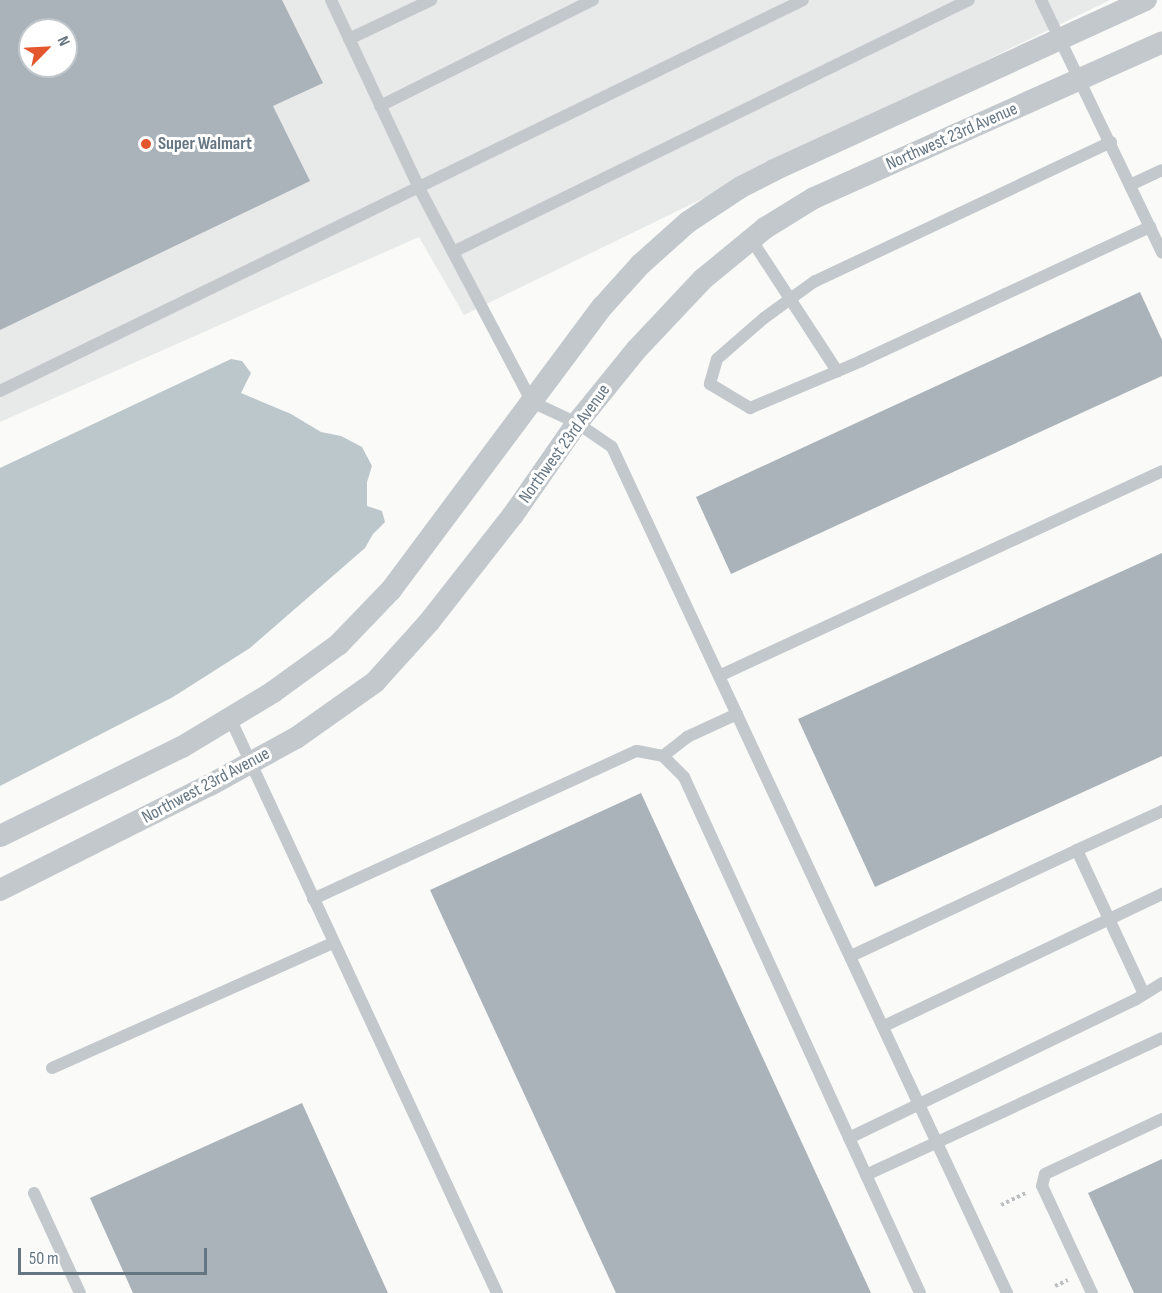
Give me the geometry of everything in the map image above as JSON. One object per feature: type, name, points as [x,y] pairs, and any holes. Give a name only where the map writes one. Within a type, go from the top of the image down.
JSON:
[{"type":"street","points":[[0,836],[182,747],[273,692],[339,644],[391,590],[603,306],[641,264],[688,222],[741,187],[774,170],[1146,0]]},
{"type":"street","name":"Northwest 23rd Avenue","points":[[0,890],[250,764],[296,738],[375,682],[429,622],[513,515],[577,423],[637,350],[703,279],[751,239],[814,198],[1162,42]]},
{"type":"lane","points":[[331,0],[418,186],[532,402],[577,423],[612,447],[1007,1293]]},
{"type":"lane","points":[[349,39],[431,0]]},
{"type":"lane","points":[[380,106],[593,0]]},
{"type":"lane","points":[[0,391],[803,0]]},
{"type":"lane","points":[[453,252],[969,0]]},
{"type":"lane","points":[[1041,0],[1162,252]]},
{"type":"lane","points":[[1110,142],[815,281],[764,318],[717,359],[710,384],[750,408],[837,371],[1150,227]]},
{"type":"lane","points":[[1130,185],[1162,170]]},
{"type":"lane","points":[[751,239],[837,371]]},
{"type":"lane","points":[[719,676],[1162,471]]},
{"type":"lane","points":[[663,756],[687,737],[737,714]]},
{"type":"lane","points":[[230,718],[497,1293]]},
{"type":"lane","points":[[314,898],[636,751],[663,756],[684,777],[920,1293]]},
{"type":"lane","points":[[851,956],[1162,811]]},
{"type":"lane","points":[[1077,850],[1144,994]]},
{"type":"lane","points":[[884,1026],[1162,894]]},
{"type":"lane","points":[[52,1068],[333,943]]},
{"type":"lane","points":[[849,1138],[1144,994],[1162,983]]},
{"type":"lane","points":[[866,1175],[1162,1038]]},
{"type":"lane","points":[[1092,1293],[1042,1186],[1045,1174],[1162,1119]]},
{"type":"lane","points":[[34,1193],[80,1293]]},
{"type":"path","points":[[1001,1205],[1026,1193]]},
{"type":"shaded area","points":[[0,0],[1110,0],[464,315],[419,237],[0,422]]},
{"type":"shaded area","points":[[231,359],[242,361],[251,373],[241,393],[291,414],[321,432],[341,436],[362,447],[372,466],[367,482],[367,506],[382,511],[385,522],[373,534],[365,548],[250,648],[173,697],[0,786],[0,468]]},
{"type":"building","name":"Super Walmart","points":[[0,0],[282,0],[323,83],[273,106],[310,181],[0,330]]},
{"type":"building","points":[[1140,292],[1162,340],[1162,376],[731,574],[696,497]]},
{"type":"building","points":[[1162,553],[1162,756],[875,887],[798,719]]},
{"type":"building","points":[[641,793],[871,1293],[616,1293],[430,890]]},
{"type":"building","points":[[302,1103],[388,1293],[133,1293],[90,1198]]},
{"type":"building","points":[[1162,1159],[1162,1293],[1134,1293],[1088,1193]]},
{"type":"place","name":"Super Walmart","points":[[146,144]]}]
